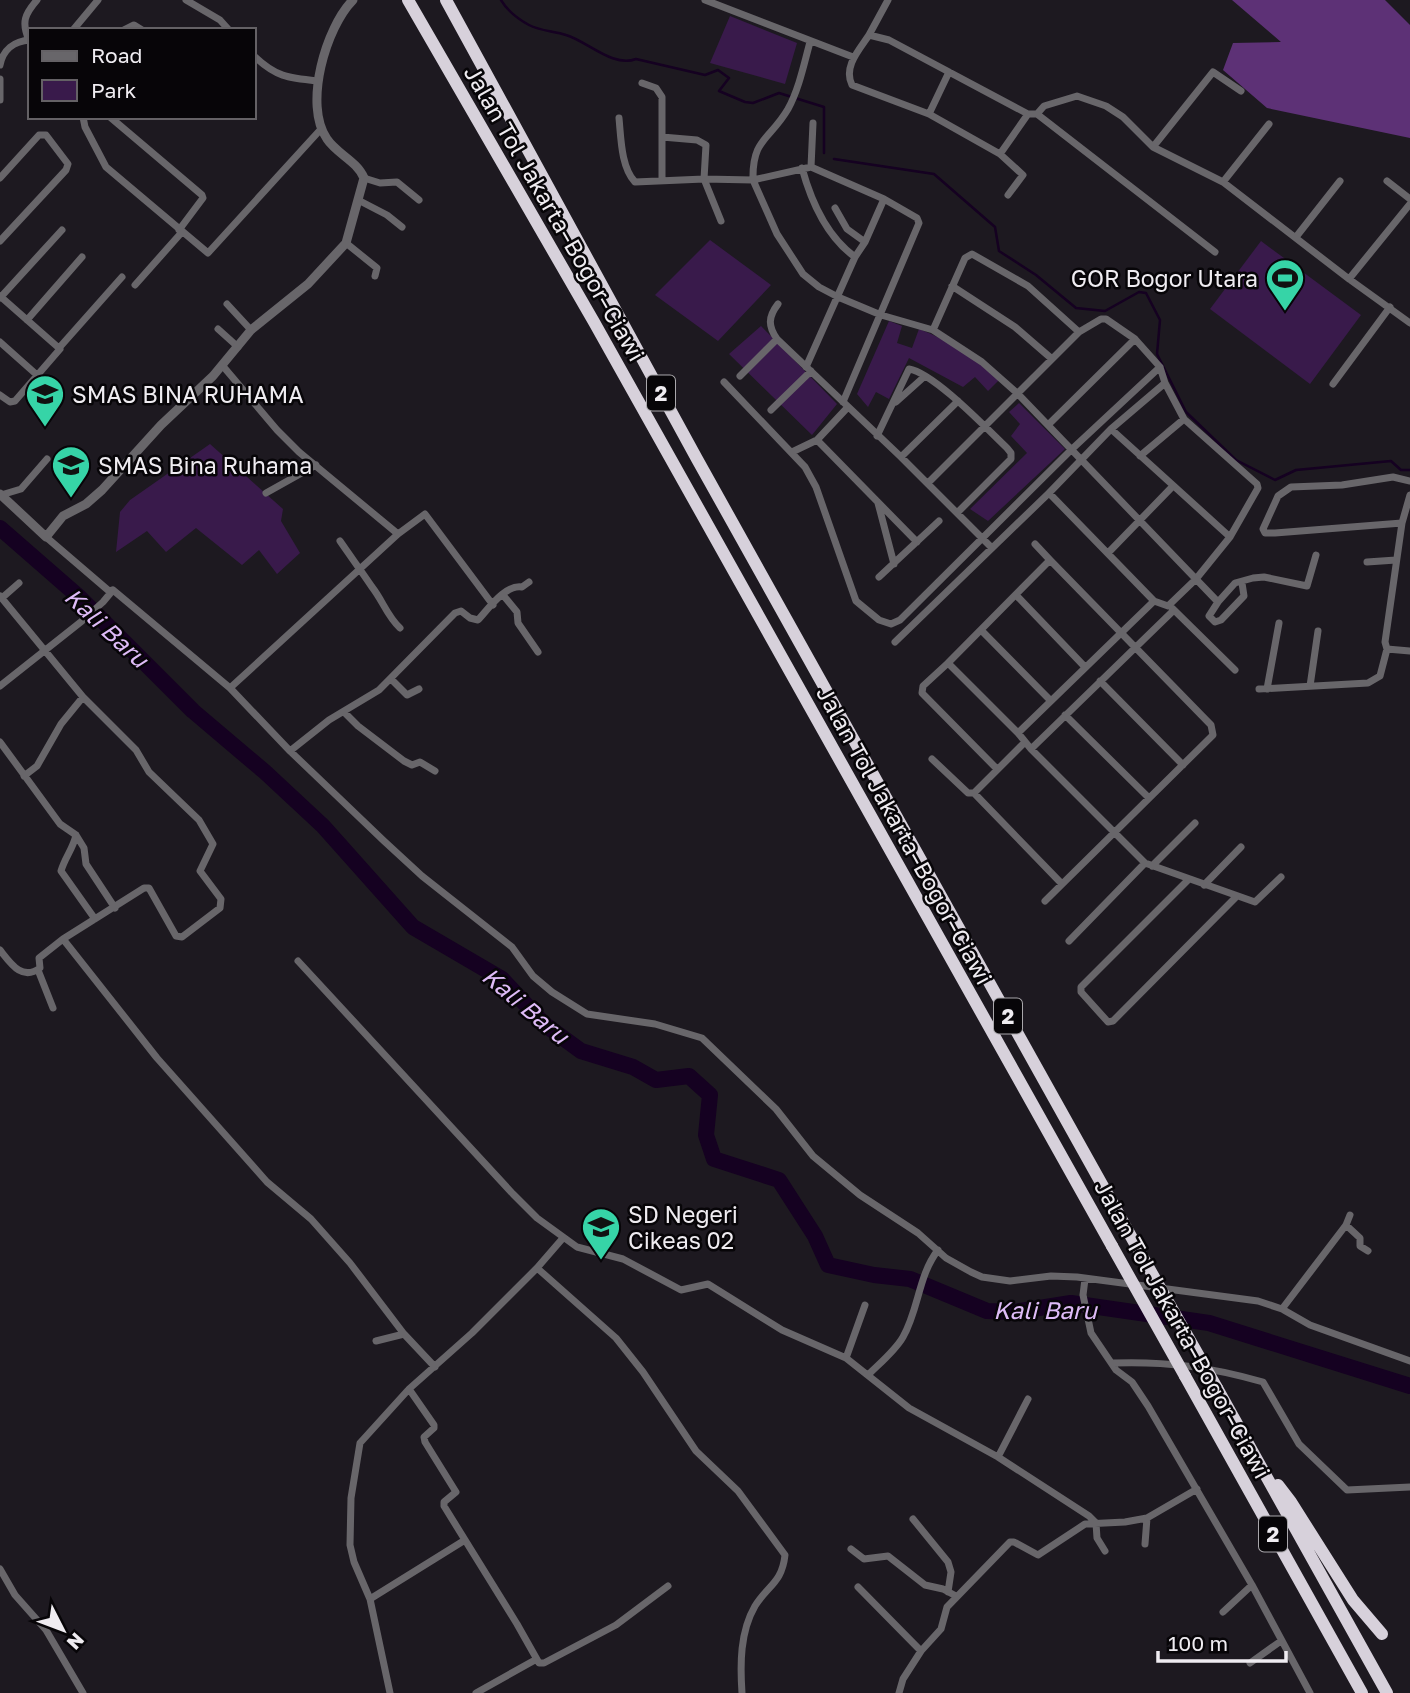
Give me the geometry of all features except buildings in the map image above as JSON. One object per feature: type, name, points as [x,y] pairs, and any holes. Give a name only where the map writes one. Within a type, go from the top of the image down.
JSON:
[{"type":"highway","name":"Jalan Tol Jakarta–Bogor–Ciawi","points":[[408,0],[594,322],[1359,1689]]},
{"type":"highway","name":"Jalan Tol Jakarta–Bogor–Ciawi","points":[[446,0],[877,784],[1387,1693]]},
{"type":"highway","points":[[858,796],[877,784]]},
{"type":"highway","points":[[1252,1451],[1291,1502],[1353,1600],[1382,1634]]},
{"type":"highway","points":[[1359,1689],[1377,1676]]},
{"type":"street","points":[[28,38],[24,29],[24,17],[37,0]]},
{"type":"street","points":[[75,28],[98,0]]},
{"type":"street","points":[[186,0],[220,20],[227,28]]},
{"type":"street","points":[[352,0],[335,26],[318,81],[317,107],[321,130],[327,140],[357,167],[365,178],[380,183],[397,182],[419,200]]},
{"type":"street","points":[[705,0],[853,57]]},
{"type":"street","points":[[888,0],[869,36],[853,57],[849,73],[852,85],[929,114],[1000,155],[1023,175],[1008,195]]},
{"type":"street","points":[[869,36],[888,40],[1032,114],[1215,251]]},
{"type":"street","points":[[0,65],[9,48],[28,40]]},
{"type":"street","points":[[810,41],[796,90],[787,110],[759,145],[753,180],[776,234],[798,268],[819,286],[838,297],[881,315],[933,330],[982,362],[1018,394],[1218,602]]},
{"type":"street","points":[[256,58],[280,76],[318,81]]},
{"type":"street","points":[[929,114],[949,72]]},
{"type":"street","points":[[1153,147],[1213,72],[1241,91]]},
{"type":"street","points":[[0,79],[0,100]]},
{"type":"street","points":[[642,83],[656,88],[662,97],[663,181]]},
{"type":"street","points":[[1000,155],[1032,114],[1044,106],[1077,96],[1106,106],[1123,117],[1153,147],[1223,182],[1410,323]]},
{"type":"street","points":[[619,118],[623,149],[635,182],[753,180],[811,167],[915,215],[919,223],[845,405],[817,440],[792,452]]},
{"type":"street","points":[[83,119],[106,167],[205,253],[211,251],[321,130]]},
{"type":"street","points":[[112,119],[202,195],[180,231],[135,285]]},
{"type":"street","points":[[811,167],[813,123]]},
{"type":"street","points":[[1223,182],[1269,124]]},
{"type":"street","points":[[0,178],[39,135],[46,135],[50,139],[68,164],[66,170],[0,241]]},
{"type":"street","points":[[662,137],[702,142],[706,149],[704,179],[721,222]]},
{"type":"street","points":[[802,168],[815,209],[842,247],[855,257]]},
{"type":"street","points":[[46,537],[63,516],[86,504],[102,490],[161,425],[222,365],[251,330],[308,284],[346,243],[365,178]]},
{"type":"street","points":[[1296,237],[1340,181]]},
{"type":"street","points":[[1349,279],[1410,201],[1387,181]]},
{"type":"street","points":[[771,410],[808,369],[855,257],[865,242],[884,199]]},
{"type":"street","points":[[360,201],[387,215],[402,227]]},
{"type":"street","points":[[835,208],[847,229],[865,242]]},
{"type":"street","points":[[60,348],[0,297],[62,230]]},
{"type":"street","points":[[346,243],[377,268],[375,276]]},
{"type":"street","points":[[933,330],[965,258],[972,254],[1028,286],[1079,332]]},
{"type":"street","points":[[27,320],[82,257]]},
{"type":"street","points":[[0,394],[10,402],[15,401],[122,277]]},
{"type":"street","points":[[952,286],[1016,327],[1052,359]]},
{"type":"street","points":[[227,304],[251,330]]},
{"type":"street","points":[[778,304],[769,324],[777,339],[992,548]]},
{"type":"street","points":[[1333,384],[1390,307]]},
{"type":"street","points":[[928,483],[986,428],[1079,332],[1101,319],[1111,321],[1135,338],[1160,367],[1165,383],[1184,419],[1258,488],[1230,537],[1171,608],[1031,749]]},
{"type":"street","points":[[218,329],[237,346]]},
{"type":"street","points":[[1048,425],[1135,338]]},
{"type":"street","points":[[740,376],[777,339]]},
{"type":"street","points":[[0,342],[37,375]]},
{"type":"street","points":[[222,365],[277,430],[398,534]]},
{"type":"street","points":[[724,382],[805,467],[816,487],[856,601],[884,623],[891,624],[900,620],[1071,450],[1160,367]]},
{"type":"street","points":[[877,436],[909,369],[925,376],[958,401],[1011,453],[1011,458],[957,513]]},
{"type":"street","points":[[893,404],[925,376]]},
{"type":"street","points":[[895,642],[1049,494],[1111,429],[1165,383]]},
{"type":"street","points":[[901,457],[958,401]]},
{"type":"street","points":[[1140,456],[1184,419]]},
{"type":"street","points":[[1111,429],[1230,537]]},
{"type":"street","points":[[817,440],[917,542]]},
{"type":"street","points":[[0,495],[21,489],[47,459]]},
{"type":"street","points":[[266,493],[316,465]]},
{"type":"street","points":[[1402,523],[1275,533],[1265,533],[1263,529],[1278,496],[1291,487],[1342,485],[1393,477],[1410,481]]},
{"type":"street","points":[[1108,553],[1173,486]]},
{"type":"street","points":[[1049,494],[1154,601],[1171,608],[1235,670]]},
{"type":"street","points":[[0,495],[109,591],[113,590],[230,688],[290,751],[422,876],[512,947],[533,976],[552,992],[587,1014],[655,1024],[702,1038],[776,1109],[813,1156],[860,1195],[918,1233],[946,1258],[982,1277],[1010,1281],[1051,1276],[1258,1301],[1282,1309],[1310,1325],[1410,1361]]},
{"type":"street","points":[[1279,623],[1263,689],[1349,685],[1373,681],[1383,671],[1396,560],[1410,495]]},
{"type":"street","points":[[877,502],[894,564]]},
{"type":"street","points":[[230,688],[398,534],[422,516],[428,515],[494,605]]},
{"type":"street","points":[[879,577],[939,521]]},
{"type":"street","points":[[340,541],[400,628]]},
{"type":"street","points":[[1035,544],[1211,725],[1213,735],[1045,901]]},
{"type":"street","points":[[1242,583],[1244,596],[1221,621],[1215,622],[1209,616],[1235,583],[1264,577],[1307,586],[1316,555]]},
{"type":"street","points":[[1367,562],[1396,560]]},
{"type":"street","points":[[997,769],[922,693],[923,686],[1050,561]]},
{"type":"street","points":[[290,751],[329,720],[374,694],[455,613],[461,611],[478,620],[511,587],[522,587],[529,582]]},
{"type":"street","points":[[19,583],[1,597],[83,696],[136,750],[149,772],[199,820],[213,844],[200,871],[221,899],[220,908],[180,938],[176,936],[149,888],[135,892],[38,958],[38,970],[53,1008]]},
{"type":"street","points":[[0,686],[82,621],[113,590]]},
{"type":"street","points":[[503,595],[517,611],[518,623],[538,652]]},
{"type":"street","points":[[1016,595],[1085,667]]},
{"type":"street","points":[[1018,733],[1154,601]]},
{"type":"street","points":[[981,630],[1051,700]]},
{"type":"street","points":[[1310,686],[1318,631]]},
{"type":"street","points":[[1387,649],[1410,651]]},
{"type":"street","points":[[948,663],[1148,865],[1255,902],[1281,877]]},
{"type":"street","points":[[391,679],[407,695],[419,689]]},
{"type":"street","points":[[1100,681],[1183,765]]},
{"type":"street","points":[[24,776],[37,766],[61,724],[83,696]]},
{"type":"street","points":[[344,712],[404,761],[409,764],[420,762],[435,771]]},
{"type":"street","points":[[1065,715],[1149,798]]},
{"type":"street","points":[[0,742],[60,824],[76,835],[84,848],[86,864],[115,908]]},
{"type":"street","points":[[974,793],[1024,742]]},
{"type":"street","points":[[932,759],[968,793],[974,793],[1062,884]]},
{"type":"street","points":[[1069,941],[1195,823]]},
{"type":"street","points":[[76,835],[74,848],[63,863],[61,871],[95,919]]},
{"type":"street","points":[[1204,884],[1241,847]]},
{"type":"street","points":[[1189,879],[1081,988],[1081,992],[1108,1022],[1113,1021],[1237,896]]},
{"type":"street","points":[[63,939],[157,1058],[267,1182],[311,1219],[325,1238],[350,1263],[404,1334],[435,1367]]},
{"type":"street","points":[[0,950],[22,973],[38,970]]},
{"type":"street","points":[[298,961],[505,1185],[537,1218],[563,1238],[577,1247],[623,1259],[681,1290],[708,1284],[782,1330],[846,1358],[909,1408],[998,1457],[1089,1516],[1096,1523],[1097,1538],[1105,1551]]},
{"type":"street","points":[[1282,1309],[1346,1225],[1350,1215]]},
{"type":"street","points":[[1346,1225],[1360,1238],[1360,1246],[1368,1251]]},
{"type":"street","points":[[390,1693],[370,1599],[354,1562],[350,1545],[351,1498],[357,1451],[365,1435],[409,1389],[537,1268],[563,1238]]},
{"type":"street","points":[[869,1374],[903,1338],[923,1274],[938,1250]]},
{"type":"street","points":[[537,1268],[616,1338],[643,1372],[696,1451],[738,1491],[785,1555],[783,1570],[755,1606],[743,1635],[742,1693]]},
{"type":"street","points":[[1085,1279],[1083,1295],[1091,1333],[1116,1370],[1132,1382],[1143,1398],[1252,1585],[1310,1693]]},
{"type":"street","points":[[846,1358],[864,1305]]},
{"type":"street","points":[[376,1341],[404,1334]]},
{"type":"street","points":[[1112,1363],[1158,1362],[1218,1370],[1262,1382],[1299,1444],[1347,1490],[1410,1487]]},
{"type":"street","points":[[409,1389],[434,1425],[424,1439],[455,1490],[456,1494],[444,1502],[444,1506],[538,1663],[544,1663],[616,1625],[668,1586]]},
{"type":"street","points":[[998,1457],[1028,1399]]},
{"type":"street","points":[[900,1693],[903,1679],[921,1651],[941,1629],[947,1607],[1010,1542],[1038,1555],[1085,1524],[1147,1518],[1197,1489]]},
{"type":"street","points":[[1145,1544],[1147,1518]]},
{"type":"street","points":[[913,1520],[948,1562],[951,1572],[947,1592]]},
{"type":"street","points":[[370,1599],[465,1540]]},
{"type":"street","points":[[851,1549],[864,1559],[888,1556],[925,1585],[956,1597]]},
{"type":"street","points":[[0,1569],[16,1595],[46,1630],[83,1693]]},
{"type":"street","points":[[1223,1612],[1252,1585]]},
{"type":"street","points":[[858,1587],[921,1651]]},
{"type":"street","points":[[1250,1663],[1282,1641]]},
{"type":"street","points":[[476,1693],[535,1660]]},
{"type":"green space","points":[[730,16],[797,43],[785,84],[710,63]]},
{"type":"green space","points":[[710,240],[771,285],[718,341],[655,295]]},
{"type":"green space","name":"GOR Bogor Utara","points":[[1261,241],[1361,315],[1310,384],[1210,309]]},
{"type":"green space","points":[[889,321],[902,326],[897,343],[912,348],[919,329],[961,351],[999,380],[988,391],[975,377],[963,387],[909,358],[889,399],[876,392],[868,407],[857,394]]},
{"type":"green space","points":[[761,326],[837,404],[812,435],[729,354]]},
{"type":"green space","points":[[1019,403],[1065,449],[988,521],[970,509],[1027,453],[1011,436],[1020,424],[1009,412]]},
{"type":"green space","points":[[210,444],[283,509],[281,521],[300,553],[277,574],[259,550],[242,565],[196,528],[166,552],[147,531],[116,552],[120,512],[130,500]]},
{"type":"shaded area","points":[[1232,0],[1385,0],[1410,25],[1410,138],[1267,108],[1223,70],[1233,43],[1281,42]]},
{"type":"waterway","points":[[501,0],[513,14],[529,25],[574,38],[618,60],[636,59],[705,75],[718,70],[729,78],[719,91],[745,102],[753,103],[779,93],[824,107],[824,153]]},
{"type":"waterway","points":[[834,159],[934,174],[995,227],[999,251],[1036,275],[1076,308],[1105,311],[1139,292],[1146,293],[1160,320],[1157,354],[1186,412],[1236,460],[1275,480],[1296,470],[1391,461],[1401,470],[1410,470]]},
{"type":"waterway","name":"Kali Baru","points":[[0,528],[78,596],[193,711],[323,826],[413,927],[502,979],[544,1024],[581,1051],[633,1067],[656,1080],[689,1076],[710,1095],[706,1135],[714,1159],[779,1180],[815,1236],[828,1265],[874,1275],[910,1279],[987,1311],[1014,1312],[1071,1303],[1209,1323],[1410,1386]]},
{"type":"place","name":"GOR Bogor Utara","points":[[1285,312]]},
{"type":"place","name":"SMAS BINA RUHAMA","points":[[45,428]]},
{"type":"place","name":"SMAS Bina Ruhama","points":[[71,499]]},
{"type":"place","name":"SD Negeri Cikeas 02","points":[[601,1261]]}]
